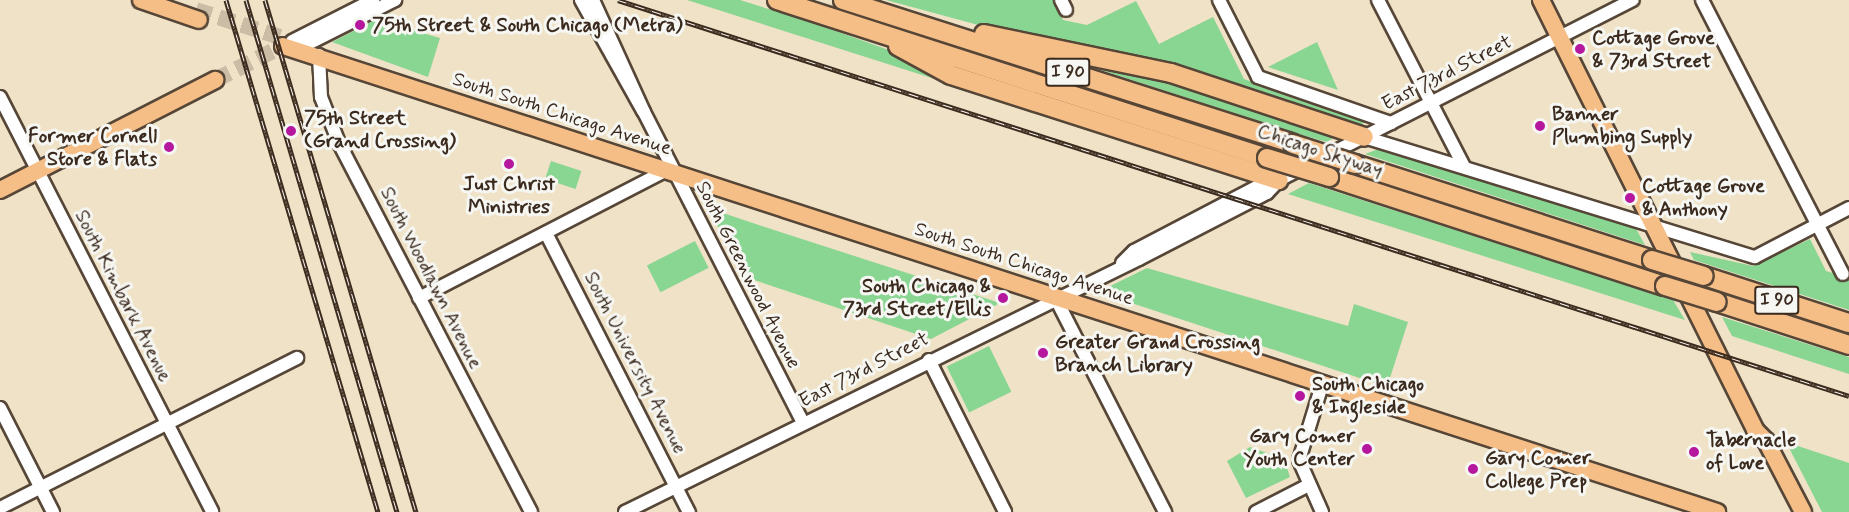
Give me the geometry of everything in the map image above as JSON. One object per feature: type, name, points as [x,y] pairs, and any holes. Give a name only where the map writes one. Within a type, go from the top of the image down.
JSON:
[{"type":"highway","name":"Chicago Skyway","points":[[777,0],[1849,345]]},
{"type":"highway","name":"Chicago Skyway","points":[[843,0],[1849,323]]},
{"type":"highway","points":[[945,32],[985,34],[1138,64],[1364,137]]},
{"type":"highway","points":[[885,35],[951,75],[1279,180]]},
{"type":"main road","points":[[141,0],[197,15]]},
{"type":"main road","points":[[1541,0],[1659,230],[1685,269],[1764,426],[1766,441],[1803,512]]},
{"type":"main road","name":"South South Chicago Avenue","points":[[294,47],[1322,385],[1717,512]]},
{"type":"main road","points":[[0,190],[217,84]]},
{"type":"street","points":[[294,47],[373,0]]},
{"type":"street","points":[[294,47],[395,0]]},
{"type":"street","name":"South Greenwood Avenue","points":[[581,0],[630,96],[644,112]]},
{"type":"street","name":"South Greenwood Avenue","points":[[593,0],[670,171],[802,423]]},
{"type":"street","points":[[1219,0],[1258,77],[1391,123]]},
{"type":"street","points":[[1378,0],[1463,165]]},
{"type":"street","name":"East 73rd Street","points":[[625,512],[1267,193],[1279,180],[1633,0]]},
{"type":"street","points":[[1702,0],[1842,274]]},
{"type":"street","name":"South Woodlawn Avenue","points":[[294,47],[321,97],[329,122],[531,512]]},
{"type":"street","name":"South Kimbark Avenue","points":[[0,97],[212,512]]},
{"type":"street","points":[[1364,137],[1463,165],[1659,230],[1755,257],[1849,208]]},
{"type":"street","points":[[419,298],[670,171]]},
{"type":"street","name":"South University Avenue","points":[[546,232],[689,512]]},
{"type":"street","points":[[1055,297],[1165,512]]},
{"type":"street","points":[[0,508],[297,358]]},
{"type":"street","points":[[929,360],[1005,512]]},
{"type":"street","points":[[1322,385],[1299,460],[1323,512]]},
{"type":"street","points":[[0,408],[53,512]]},
{"type":"street","points":[[1256,512],[1309,485]]},
{"type":"green space","points":[[687,0],[740,0],[819,25],[1246,178]]},
{"type":"green space","points":[[886,0],[1053,0],[1063,20],[1087,25],[1136,1],[1159,44],[1213,17],[1244,79],[1366,122],[1354,127]]},
{"type":"green space","points":[[389,13],[393,15],[383,22],[440,38],[428,77],[332,42]]},
{"type":"green space","points":[[1317,42],[1338,90],[1268,67]]},
{"type":"green space","points":[[1087,59],[1124,66],[1335,137],[1327,142],[1302,135],[1085,65]]},
{"type":"green space","points":[[1384,147],[1635,227],[1645,245],[1365,154]]},
{"type":"green space","points":[[551,161],[581,171],[576,189],[545,179]]},
{"type":"green space","points":[[1309,183],[1673,300],[1685,320],[1288,194]]},
{"type":"green space","points":[[708,208],[1000,303],[931,339],[745,277]]},
{"type":"green space","points":[[1810,239],[1826,271],[1849,278],[1849,310],[1694,260],[1690,252],[1753,266]]},
{"type":"green space","points":[[695,241],[709,268],[661,292],[647,266]]},
{"type":"green space","points":[[1147,268],[1348,326],[1354,304],[1408,322],[1387,387],[1098,292]]},
{"type":"green space","points":[[1722,317],[1849,357],[1849,374],[1732,336]]},
{"type":"green space","points":[[989,346],[1011,392],[969,412],[947,367]]},
{"type":"green space","points":[[1786,442],[1849,463],[1849,512],[1822,512]]},
{"type":"green space","points":[[1250,447],[1284,459],[1290,477],[1246,498],[1227,461]]},
{"type":"tunnel","points":[[196,10],[280,37]]},
{"type":"tunnel","points":[[215,80],[283,46]]},
{"type":"railway","points":[[226,0],[378,512]]},
{"type":"railway","points":[[246,0],[397,512]]},
{"type":"railway","points":[[265,0],[416,512]]},
{"type":"railway","points":[[618,0],[1849,396]]},
{"type":"place","name":"75th Street & South Chicago (Metra)","points":[[360,25]]},
{"type":"place","name":"Cottage Grove & 73rd Street","points":[[1580,49]]},
{"type":"place","name":"Banner Plumbing Supply","points":[[1540,126]]},
{"type":"place","name":"75th Street (Grand Crossing)","points":[[291,131]]},
{"type":"place","name":"Former Cornell Store & Flats","points":[[169,147]]},
{"type":"place","name":"Just Christ Ministries","points":[[509,164]]},
{"type":"place","name":"Cottage Grove & Anthony","points":[[1630,198]]},
{"type":"place","name":"South Chicago & 73rd Street/Ellis","points":[[1003,298]]},
{"type":"place","name":"Greater Grand Crossing Branch Library","points":[[1043,353]]},
{"type":"place","name":"South Chicago & Ingleside","points":[[1300,396]]},
{"type":"place","name":"Gary Comer Youth Center","points":[[1367,449]]},
{"type":"place","name":"Tabernacle of Love","points":[[1694,452]]},
{"type":"place","name":"Gary Comer College Prep","points":[[1473,469]]}]
